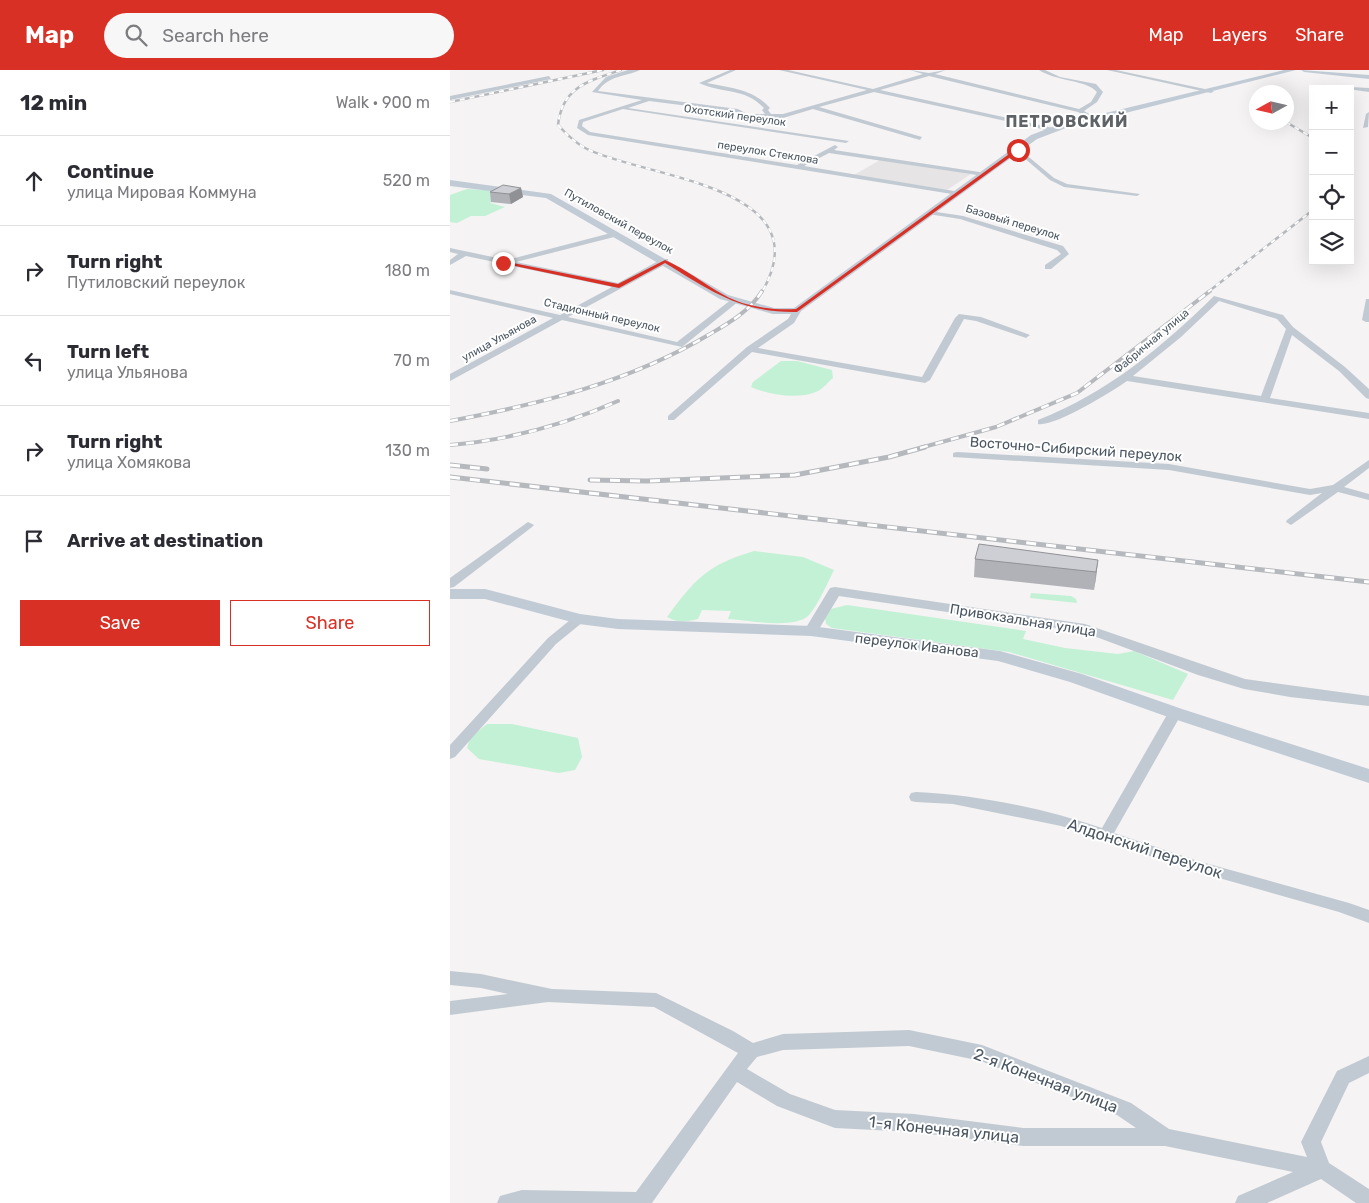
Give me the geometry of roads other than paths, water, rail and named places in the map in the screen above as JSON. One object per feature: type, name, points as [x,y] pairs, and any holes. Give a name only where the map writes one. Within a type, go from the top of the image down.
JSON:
[{"type":"main road","points":[[1304,70],[1369,76]]},
{"type":"main road","points":[[1325,70],[1369,76]]},
{"type":"main road","points":[[797,311],[1034,137],[1051,129],[1290,71]]},
{"type":"main road","name":"Путиловский переулок","points":[[450,184],[548,196],[665,261],[724,297],[735,302],[773,311],[797,311]]},
{"type":"main road","name":"переулок Иванова","points":[[450,594],[485,594],[579,619],[642,626],[811,631],[1000,656],[1076,678],[1175,713],[1369,776]]},
{"type":"street","name":"Охотский переулок","points":[[638,70],[623,71],[610,77],[595,92],[741,113],[746,116],[770,117],[783,116],[815,108],[944,70]]},
{"type":"street","points":[[734,70],[705,80],[702,83],[743,92],[757,98],[767,108],[764,110],[770,117]]},
{"type":"street","points":[[781,70],[1051,129]]},
{"type":"street","points":[[912,70],[1080,111],[1094,119]]},
{"type":"street","points":[[1041,70],[1059,78],[1094,85],[1100,92],[1099,96],[1087,108],[1080,111]]},
{"type":"street","points":[[1109,70],[1211,91]]},
{"type":"street","points":[[1277,70],[1290,71]]},
{"type":"street","points":[[450,98],[549,78]]},
{"type":"street","points":[[1206,83],[1224,87]]},
{"type":"street","points":[[1354,89],[1369,90]]},
{"type":"street","points":[[622,108],[647,100]]},
{"type":"street","name":"Охотский переулок","points":[[622,108],[846,141],[828,151]]},
{"type":"street","name":"переулок Стеклова","points":[[622,108],[581,121],[578,124],[582,130],[588,133],[958,193]]},
{"type":"street","points":[[815,108],[920,138]]},
{"type":"street","points":[[1365,127],[1369,114]]},
{"type":"street","points":[[1018,150],[1052,179],[1066,186],[1137,194]]},
{"type":"street","points":[[800,166],[828,151],[984,174]]},
{"type":"street","name":"Базовый переулок","points":[[930,213],[961,217],[1060,248],[1065,254],[1048,266]]},
{"type":"street","points":[[503,263],[556,247],[616,234]]},
{"type":"street","points":[[450,250],[503,263],[619,286]]},
{"type":"street","points":[[450,263],[465,253]]},
{"type":"street","name":"улица Ульянова","points":[[450,378],[665,261]]},
{"type":"street","name":"Стадионный переулок","points":[[450,292],[679,345],[735,302]]},
{"type":"street","name":"Фабричная улица","points":[[1041,422],[1069,413],[1126,378],[1217,298],[1280,317],[1290,330]]},
{"type":"street","points":[[1366,320],[1369,301]]},
{"type":"street","points":[[671,418],[750,349],[791,321],[797,311]]},
{"type":"street","points":[[750,349],[925,380],[959,318],[962,316],[982,320],[1006,330],[1026,335]]},
{"type":"street","points":[[1264,400],[1290,330],[1342,369],[1369,396]]},
{"type":"street","points":[[1126,378],[1369,416]]},
{"type":"street","name":"Восточно-Сибирский переулок","points":[[957,455],[1169,467],[1310,492],[1335,488],[1369,497]]},
{"type":"street","points":[[1291,522],[1369,463]]},
{"type":"street","points":[[450,584],[528,524]]},
{"type":"street","name":"Привокзальная улица","points":[[811,631],[835,591],[1085,628],[1123,640],[1190,668],[1246,684],[1369,701]]},
{"type":"street","points":[[450,754],[552,641],[579,619]]},
{"type":"street","points":[[1106,834],[1175,713]]},
{"type":"street","name":"Алдонский переулок","points":[[916,797],[953,799],[1063,821],[1196,866],[1343,907],[1369,917]]},
{"type":"street","points":[[450,978],[481,981],[552,996]]},
{"type":"street","points":[[450,1008],[552,996],[656,1000],[727,1036],[751,1051],[734,1071],[640,1202],[522,1200],[507,1203]]},
{"type":"street","name":"2-я Конечная улица","points":[[751,1051],[783,1042],[909,1038],[982,1053],[1124,1109],[1165,1137],[1322,1169],[1369,1200]]},
{"type":"street","points":[[1246,1203],[1322,1169],[1311,1142],[1343,1077],[1369,1064]]},
{"type":"street","name":"1-я Конечная улица","points":[[734,1071],[784,1100],[835,1119],[914,1123],[1023,1137],[1165,1137]]},
{"type":"railway","points":[[450,102],[603,70]]},
{"type":"railway","points":[[621,70],[579,87],[565,102],[558,125],[571,138],[587,149],[719,191],[749,207],[769,229],[775,256],[762,292]]},
{"type":"railway","points":[[1294,127],[1309,136]]},
{"type":"railway","points":[[1208,292],[1309,213]]},
{"type":"railway","points":[[450,421],[551,399],[616,378],[648,365],[680,351],[732,321],[751,305],[762,291]]},
{"type":"railway","points":[[920,448],[996,427],[1077,393],[1210,291]]},
{"type":"railway","points":[[450,445],[472,443],[536,430],[598,410],[618,401]]},
{"type":"railway","points":[[590,480],[647,481],[795,475],[889,457],[925,447]]},
{"type":"railway","points":[[450,465],[487,469]]},
{"type":"railway","points":[[450,477],[1369,582]]},
{"type":"district","name":"ПЕТРОВСКИЙ","points":[[1067,121]]}]
